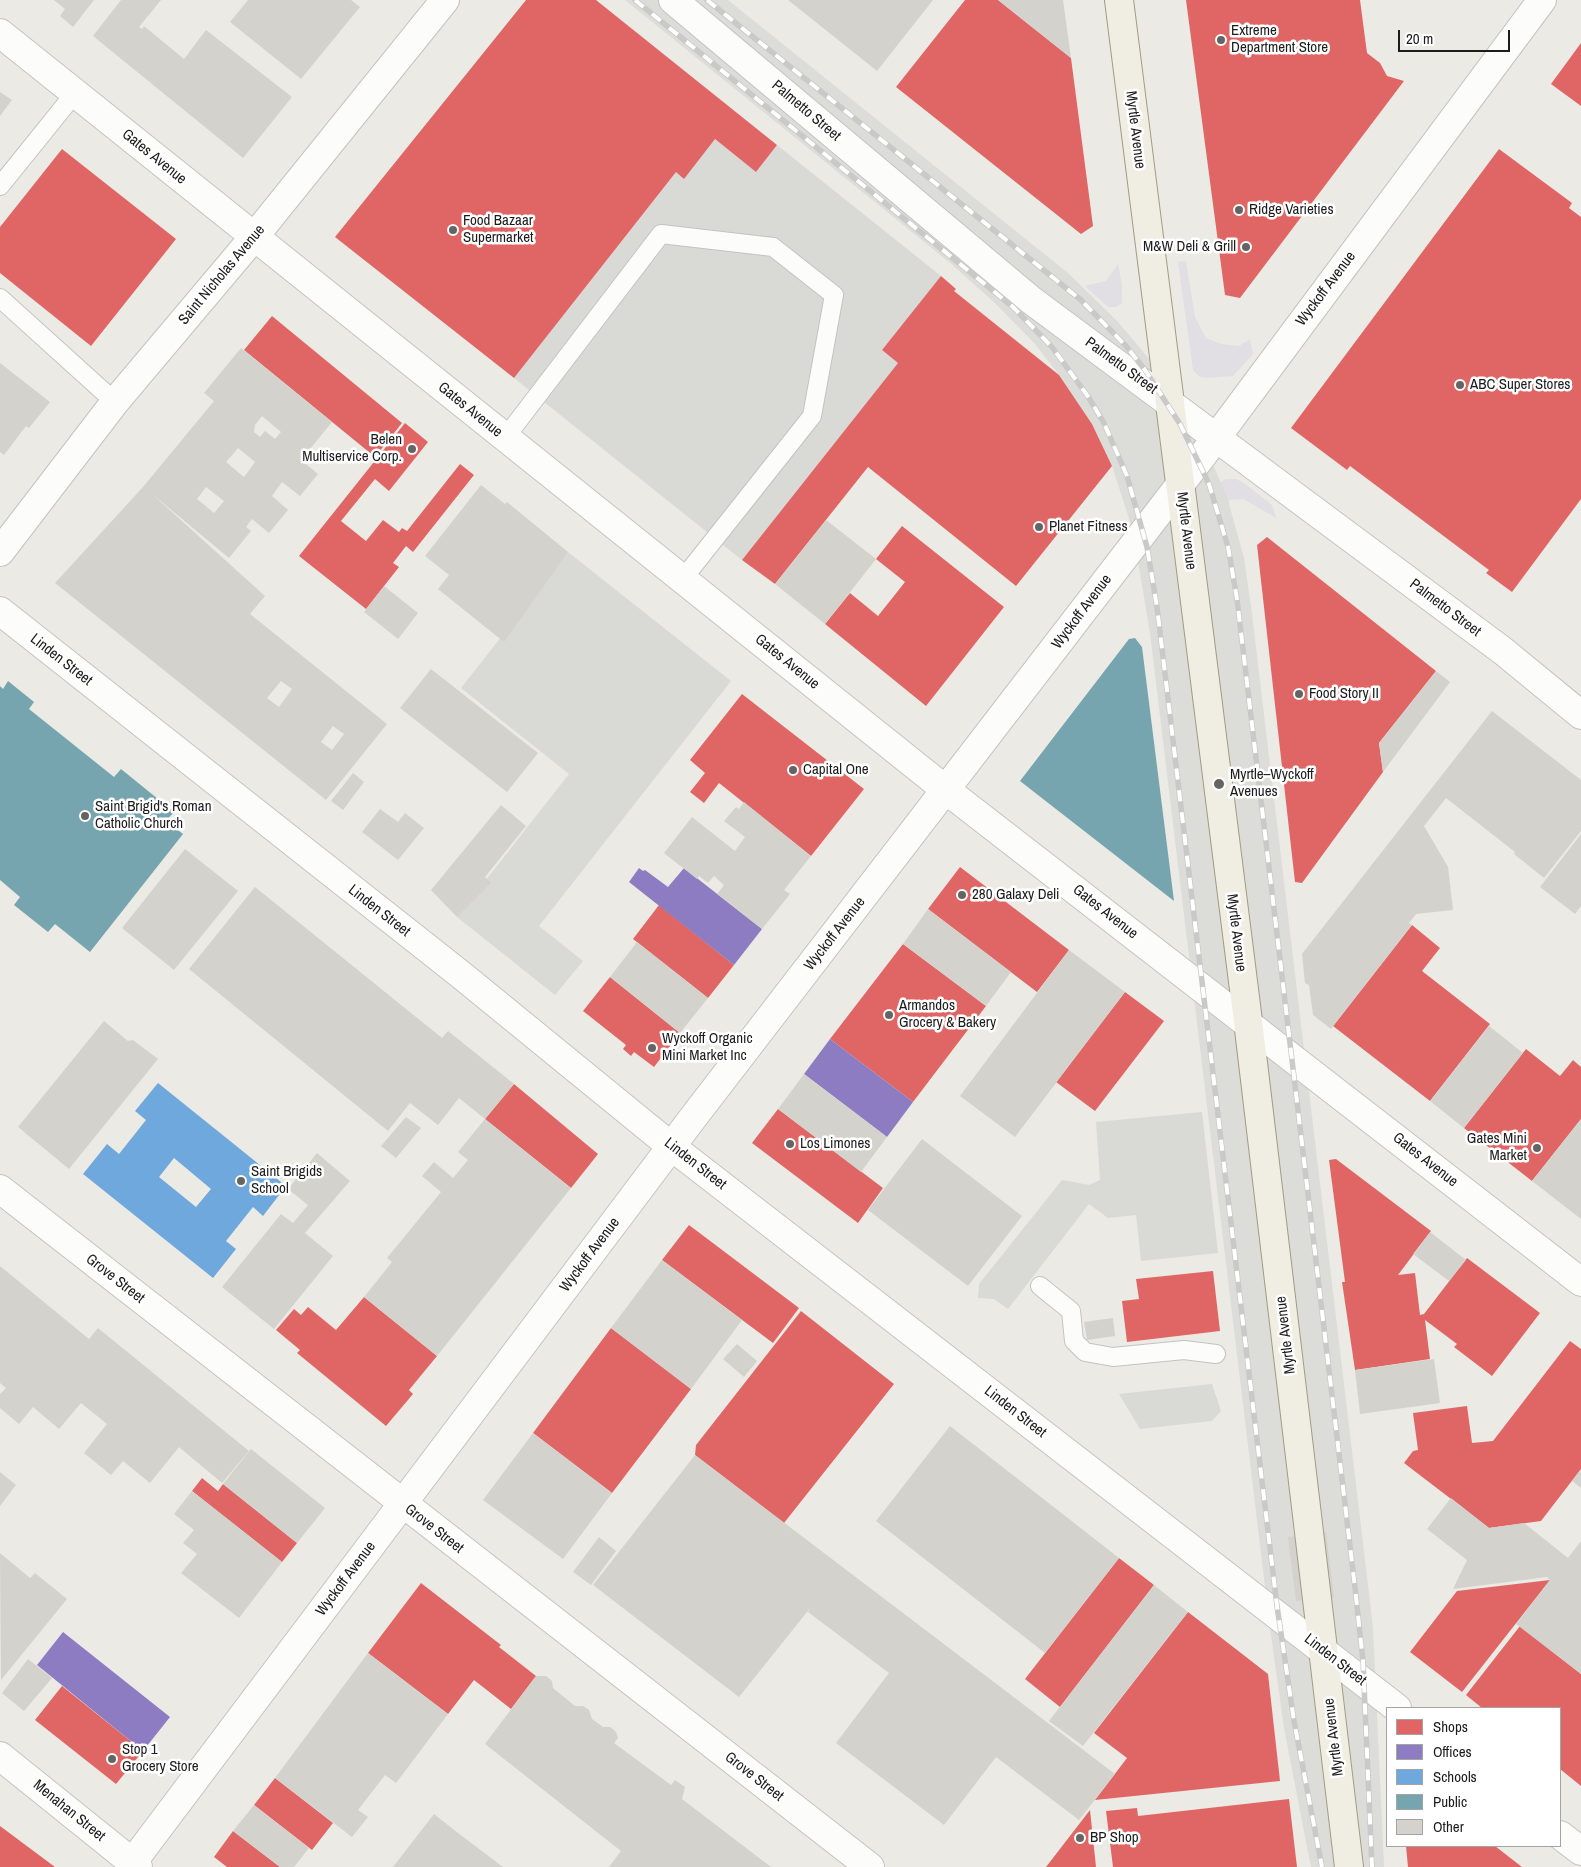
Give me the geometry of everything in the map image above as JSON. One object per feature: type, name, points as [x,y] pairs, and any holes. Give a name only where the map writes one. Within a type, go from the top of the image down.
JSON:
[{"type":"main road","name":"Myrtle Avenue","points":[[1119,0],[1168,401],[1248,1021],[1349,1867]]},
{"type":"street","name":"Saint Nicholas Avenue","points":[[0,552],[115,402],[254,238],[445,0]]},
{"type":"street","name":"Palmetto Street","points":[[674,0],[1030,300],[1503,651],[1581,715]]},
{"type":"street","name":"Wyckoff Avenue","points":[[133,1866],[672,1146],[1216,438],[1542,0]]},
{"type":"street","name":"Gates Avenue","points":[[0,33],[946,790],[1248,1021],[1581,1282]]},
{"type":"street","name":"Linden Street","points":[[0,611],[460,974],[672,1146],[1396,1707]]},
{"type":"street","name":"Grove Street","points":[[0,1189],[870,1867]]},
{"type":"street","name":"Menahan Street","points":[[0,1756],[133,1866]]},
{"type":"street","points":[[1561,1836],[1581,1851]]},
{"type":"lane","points":[[0,186],[75,94]]},
{"type":"lane","points":[[505,438],[661,234],[773,246],[834,295],[812,416],[682,580]]},
{"type":"lane","points":[[0,298],[115,402]]},
{"type":"lane","points":[[1040,1286],[1071,1311],[1074,1341],[1085,1352],[1112,1357],[1184,1350],[1216,1354]]},
{"type":"shaded area","points":[[715,139],[756,172],[777,145],[941,276],[882,350],[898,363],[742,560],[514,378],[676,172]]},
{"type":"shaded area","points":[[1186,261],[1195,317],[1206,338],[1221,344],[1239,346],[1250,339],[1253,354],[1233,376],[1200,377],[1193,370],[1178,262]]},
{"type":"shaded area","points":[[1118,264],[1122,285],[1122,303],[1116,307],[1108,307],[1085,286],[1106,281]]},
{"type":"shaded area","points":[[1226,479],[1236,479],[1244,483],[1272,505],[1276,518],[1243,499],[1230,500],[1224,509],[1217,484]]},
{"type":"shaded area","points":[[568,552],[731,681],[539,926],[583,961],[555,995],[457,917],[569,774],[461,688]]},
{"type":"shaded area","points":[[1202,1112],[1218,1253],[1141,1261],[1136,1215],[1108,1218],[1089,1204],[1008,1309],[994,1299],[978,1298],[979,1284],[1062,1180],[1089,1185],[1100,1180],[1096,1122]]},
{"type":"shaded area","points":[[1212,1384],[1221,1411],[1212,1421],[1140,1429],[1119,1394]]},
{"type":"pier","points":[[625,0],[728,0],[1068,273],[1118,322],[1166,379],[1209,455],[1227,497],[1244,558],[1252,614],[1373,1627],[1384,1867],[1311,1867],[1308,1852],[1284,1728],[1270,1628],[1150,633],[1133,531],[1112,466],[1092,424],[1059,375],[1035,344],[995,303],[949,262]]},
{"type":"building: Shops","points":[[526,0],[596,0],[777,145],[756,172],[715,139],[684,179],[676,172],[514,378],[335,237]]},
{"type":"building: Shops","points":[[965,0],[998,0],[1071,58],[1093,226],[1081,234],[896,87]]},
{"type":"building: Shops","points":[[1186,0],[1360,0],[1367,53],[1380,63],[1387,76],[1404,81],[1240,298],[1225,295]]},
{"type":"building: Shops","points":[[1581,43],[1581,106],[1551,84]]},
{"type":"building: Shops","points":[[62,149],[176,239],[91,346],[0,273],[0,227]]},
{"type":"building: Shops","points":[[1499,149],[1572,203],[1569,208],[1581,217],[1581,499],[1512,592],[1486,573],[1489,570],[1350,466],[1347,470],[1291,428]]},
{"type":"building: Shops","points":[[941,276],[956,289],[954,291],[1059,375],[1092,424],[1112,466],[1016,586],[868,467],[775,584],[742,560],[898,363],[882,350]]},
{"type":"building: Shops","points":[[272,316],[402,423],[375,457],[244,350]]},
{"type":"building: Shops","points":[[405,423],[428,442],[389,491],[375,479],[341,521],[366,541],[383,520],[399,532],[402,528],[407,531],[460,464],[474,475],[413,552],[406,546],[393,563],[399,567],[366,609],[299,556]]},
{"type":"building: Shops","points":[[902,526],[1004,607],[926,706],[825,624],[850,593],[878,616],[905,582],[876,559]]},
{"type":"building: Shops","points":[[1267,537],[1436,671],[1379,743],[1383,772],[1302,883],[1295,882],[1257,545]]},
{"type":"building: Shops","points":[[742,694],[864,789],[811,856],[719,783],[704,803],[690,792],[705,773],[690,760]]},
{"type":"building: Shops","points":[[960,867],[1069,950],[1037,992],[928,909]]},
{"type":"building: Shops","points":[[659,905],[734,965],[708,998],[633,939]]},
{"type":"building: Shops","points":[[1412,925],[1440,948],[1422,971],[1490,1024],[1430,1101],[1333,1026]]},
{"type":"building: Shops","points":[[903,944],[986,1006],[913,1102],[830,1039]]},
{"type":"building: Shops","points":[[610,977],[680,1033],[654,1067],[634,1052],[631,1056],[623,1049],[626,1045],[583,1011]]},
{"type":"building: Shops","points":[[1125,992],[1164,1021],[1095,1111],[1056,1082]]},
{"type":"building: Shops","points":[[1526,1049],[1560,1076],[1573,1060],[1581,1067],[1581,1119],[1532,1181],[1464,1128]]},
{"type":"building: Shops","points":[[514,1084],[598,1154],[571,1188],[485,1119]]},
{"type":"building: Shops","points":[[778,1109],[883,1188],[858,1223],[752,1143]]},
{"type":"building: Shops","points":[[1336,1159],[1431,1231],[1398,1275],[1415,1273],[1420,1315],[1424,1314],[1467,1258],[1540,1313],[1492,1376],[1454,1347],[1457,1344],[1425,1320],[1430,1359],[1355,1370],[1342,1282],[1345,1282],[1329,1160]]},
{"type":"building: Shops","points":[[689,1225],[799,1308],[773,1343],[662,1260]]},
{"type":"building: Shops","points":[[1213,1271],[1220,1331],[1127,1342],[1122,1301],[1139,1299],[1136,1279]]},
{"type":"building: Shops","points":[[364,1297],[437,1356],[409,1390],[413,1394],[386,1426],[297,1353],[300,1350],[276,1330],[294,1309],[301,1315],[308,1307],[336,1330]]},
{"type":"building: Shops","points":[[801,1311],[894,1384],[784,1523],[695,1455],[696,1445]]},
{"type":"building: Shops","points":[[611,1328],[691,1389],[612,1493],[533,1433]]},
{"type":"building: Shops","points":[[1570,1341],[1581,1349],[1581,1469],[1541,1521],[1489,1528],[1404,1463],[1413,1451],[1418,1450],[1413,1413],[1467,1406],[1472,1443],[1493,1441]]},
{"type":"building: Shops","points":[[202,1478],[218,1491],[223,1484],[297,1543],[282,1562],[192,1491]]},
{"type":"building: Shops","points":[[1119,1558],[1154,1585],[1060,1707],[1025,1679]]},
{"type":"building: Shops","points":[[1550,1580],[1462,1692],[1410,1652],[1457,1591]]},
{"type":"building: Shops","points":[[421,1583],[501,1645],[499,1647],[536,1676],[511,1709],[474,1680],[448,1714],[368,1653]]},
{"type":"building: Shops","points":[[1188,1612],[1268,1674],[1280,1781],[1095,1800],[1127,1758],[1094,1733]]},
{"type":"building: Shops","points":[[1520,1626],[1581,1674],[1581,1786],[1561,1770],[1561,1707],[1481,1707],[1466,1695]]},
{"type":"building: Shops","points":[[62,1686],[143,1751],[116,1784],[35,1720]]},
{"type":"building: Shops","points":[[275,1778],[333,1823],[312,1850],[254,1805]]},
{"type":"building: Shops","points":[[1289,1799],[1297,1867],[1113,1867],[1106,1811],[1137,1808],[1138,1816]]},
{"type":"building: Shops","name":"BP Shop","points":[[1090,1810],[1096,1867],[1046,1867]]},
{"type":"building: Shops","points":[[0,1826],[55,1867],[0,1867]]},
{"type":"building: Shops","points":[[233,1831],[280,1867],[227,1867],[214,1857]]},
{"type":"building: Shops","points":[[1406,1847],[1496,1847],[1522,1867],[1408,1867]]},
{"type":"building: Offices","points":[[639,868],[643,871],[645,870],[668,887],[684,868],[762,929],[734,965],[629,882]]},
{"type":"building: Offices","points":[[830,1039],[913,1102],[887,1137],[804,1074]]},
{"type":"building: Offices","points":[[63,1632],[170,1717],[143,1751],[37,1665]]},
{"type":"building: Schools","name":"Saint Brigids School","points":[[158,1083],[286,1186],[263,1216],[253,1207],[226,1241],[236,1249],[213,1278],[83,1174],[107,1144],[119,1154],[146,1120],[135,1111]],"holes":[[[174,1158],[211,1189],[196,1207],[159,1177]]]},
{"type":"building: Public","points":[[1135,638],[1142,647],[1174,901],[1020,781],[1129,639]]},
{"type":"building: Public","name":"Saint Brigid's Roman Catholic Church","points":[[8,681],[34,702],[29,709],[114,777],[121,769],[174,812],[166,821],[183,834],[90,952],[55,924],[48,932],[14,905],[20,897],[0,880],[0,686],[3,689]]},
{"type":"building: Other","points":[[54,0],[94,0],[73,27],[60,16],[65,9]]},
{"type":"building: Other","points":[[121,0],[161,0],[139,27],[142,29],[144,26],[184,59],[206,30],[292,97],[243,158],[93,36]]},
{"type":"building: Other","points":[[248,0],[351,0],[360,7],[301,79],[230,22]]},
{"type":"building: Other","points":[[788,0],[933,0],[877,71]]},
{"type":"building: Other","points":[[998,0],[1063,0],[1071,58]]},
{"type":"building: Other","points":[[0,92],[12,100],[0,116]]},
{"type":"building: Other","points":[[241,348],[332,422],[301,460],[318,474],[300,496],[282,482],[272,496],[288,510],[269,533],[252,519],[246,527],[251,531],[229,558],[152,494],[265,596],[250,614],[387,724],[326,800],[55,583],[143,487],[214,401],[204,393]],"holes":[[[262,416],[281,432],[275,439],[265,431],[260,437],[254,432],[255,425]],[[238,448],[255,462],[244,477],[226,462]],[[206,487],[224,501],[214,513],[197,499]],[[281,681],[292,689],[279,707],[267,698]],[[333,726],[344,734],[332,750],[321,742]]]},
{"type":"building: Other","points":[[0,363],[50,402],[29,428],[26,426],[4,455],[0,452]]},
{"type":"building: Other","points":[[481,485],[505,504],[507,502],[568,552],[504,642],[438,589],[449,575],[425,556]]},
{"type":"building: Other","points":[[826,520],[876,559],[825,624],[775,584]]},
{"type":"building: Other","points":[[384,586],[418,613],[398,639],[364,612]]},
{"type":"building: Other","points":[[431,669],[538,753],[507,792],[400,708]]},
{"type":"building: Other","points":[[1436,671],[1450,682],[1383,772],[1379,743]]},
{"type":"building: Other","points":[[1492,711],[1581,780],[1581,831],[1544,878],[1514,854],[1515,852],[1446,798],[1424,826],[1448,867],[1453,910],[1416,914],[1409,923],[1412,925],[1331,1029],[1313,1015],[1309,985],[1305,983],[1302,954]]},
{"type":"building: Other","points":[[353,773],[364,782],[343,810],[331,801]]},
{"type":"building: Other","points":[[744,802],[811,856],[784,890],[790,894],[762,929],[717,894],[724,885],[714,876],[708,883],[699,876],[697,879],[664,853],[692,817],[735,851],[745,837],[724,821],[736,807],[739,809]]},
{"type":"building: Other","points":[[501,805],[526,826],[485,877],[491,883],[457,917],[431,890]]},
{"type":"building: Other","points":[[380,809],[398,822],[405,813],[424,828],[398,860],[362,832]]},
{"type":"building: Other","points":[[1581,834],[1581,906],[1575,914],[1540,887]]},
{"type":"building: Other","points":[[185,849],[238,891],[174,970],[122,928]]},
{"type":"building: Other","points":[[255,887],[442,1038],[448,1031],[514,1084],[485,1119],[459,1098],[438,1125],[410,1103],[388,1131],[189,969]]},
{"type":"building: Other","points":[[928,909],[1011,972],[986,1006],[903,944]]},
{"type":"building: Other","points":[[637,942],[708,998],[680,1033],[610,977]]},
{"type":"building: Other","points":[[1069,950],[1125,992],[1015,1137],[960,1096]]},
{"type":"building: Other","points":[[104,1021],[128,1041],[133,1040],[158,1059],[69,1169],[18,1127]]},
{"type":"building: Other","points":[[1489,1026],[1523,1053],[1464,1128],[1430,1101]]},
{"type":"building: Other","points":[[804,1074],[887,1137],[861,1172],[778,1109]]},
{"type":"building: Other","points":[[406,1117],[421,1128],[396,1158],[381,1146]]},
{"type":"building: Other","points":[[485,1119],[571,1188],[437,1356],[364,1297],[392,1262],[387,1258],[441,1192],[422,1176],[434,1162],[453,1178],[468,1160],[458,1152]]},
{"type":"building: Other","points":[[1581,1119],[1581,1219],[1532,1181]]},
{"type":"building: Other","points":[[922,1139],[1022,1216],[968,1286],[868,1210]]},
{"type":"building: Other","points":[[317,1153],[350,1181],[305,1233],[333,1256],[274,1329],[222,1287],[281,1214],[293,1223],[308,1205],[288,1189]]},
{"type":"building: Other","points":[[1430,1232],[1466,1260],[1449,1281],[1413,1254]]},
{"type":"building: Other","points":[[662,1260],[742,1320],[691,1389],[611,1328]]},
{"type":"building: Other","points":[[0,1266],[89,1339],[98,1328],[249,1451],[222,1483],[179,1447],[150,1483],[123,1461],[111,1475],[84,1453],[107,1424],[81,1403],[59,1429],[33,1407],[19,1424],[0,1408],[0,1394],[6,1388],[0,1383]]},
{"type":"building: Other","points":[[1113,1318],[1115,1336],[1087,1340],[1084,1322]]},
{"type":"building: Other","points":[[737,1344],[757,1361],[744,1377],[723,1359]]},
{"type":"building: Other","points":[[1434,1359],[1440,1403],[1360,1414],[1355,1370]]},
{"type":"building: Other","points":[[950,1426],[1119,1558],[1045,1653],[876,1521]]},
{"type":"building: Other","points":[[533,1433],[612,1493],[563,1559],[483,1500]]},
{"type":"building: Other","points":[[251,1449],[325,1508],[297,1543],[223,1484]]},
{"type":"building: Other","points":[[695,1455],[1115,1774],[1079,1820],[996,1757],[944,1825],[836,1743],[889,1673],[808,1612],[811,1607],[739,1697],[593,1585]]},
{"type":"building: Other","points":[[1581,1469],[1581,1488],[1572,1481]]},
{"type":"building: Other","points":[[0,1472],[16,1485],[0,1506]]},
{"type":"building: Other","points":[[192,1491],[282,1562],[239,1618],[181,1573],[197,1554],[183,1543],[194,1530],[174,1514]]},
{"type":"building: Other","points":[[1451,1498],[1489,1528],[1524,1523],[1568,1558],[1581,1541],[1581,1674],[1516,1624],[1550,1580],[1547,1577],[1453,1589],[1467,1560],[1427,1529]]},
{"type":"building: Other","points":[[1326,1532],[1334,1597],[1296,1601],[1288,1537]]},
{"type":"building: Other","points":[[599,1537],[616,1551],[591,1585],[573,1572]]},
{"type":"building: Other","points":[[0,1553],[30,1578],[35,1573],[67,1599],[1,1680]]},
{"type":"building: Other","points":[[1154,1585],[1188,1612],[1083,1746],[1049,1721]]},
{"type":"building: Other","points":[[368,1653],[448,1714],[396,1783],[385,1775],[358,1810],[368,1817],[352,1837],[275,1778]]},
{"type":"building: Other","points":[[28,1659],[52,1678],[24,1711],[2,1693]]},
{"type":"building: Other","points":[[536,1676],[546,1676],[552,1681],[553,1688],[575,1706],[583,1706],[589,1710],[592,1719],[603,1727],[610,1727],[616,1732],[618,1738],[614,1743],[671,1785],[675,1780],[685,1787],[682,1799],[771,1867],[609,1867],[621,1851],[485,1744]]},
{"type":"building: Other","points":[[254,1805],[309,1848],[294,1867],[280,1867],[233,1831]]},
{"type":"building: Other","points":[[434,1814],[458,1833],[503,1867],[393,1867]]},
{"type":"railway","points":[[635,0],[1013,307],[1052,347],[1087,395],[1104,423],[1127,476],[1147,547],[1157,607],[1277,1606],[1294,1721],[1322,1867]]},
{"type":"railway","points":[[707,0],[1081,300],[1126,346],[1145,370],[1180,424],[1209,484],[1228,547],[1237,599],[1355,1588],[1363,1661],[1372,1867]]},
{"type":"place","name":"Extreme Department Store","points":[[1221,40]]},
{"type":"place","name":"Ridge Varieties","points":[[1239,210]]},
{"type":"place","name":"Food Bazaar Supermarket","points":[[453,230]]},
{"type":"place","name":"M&W Deli & Grill","points":[[1246,247]]},
{"type":"place","name":"ABC Super Stores","points":[[1460,385]]},
{"type":"place","name":"Belen Multiservice Corp.","points":[[412,449]]},
{"type":"place","name":"Planet Fitness","points":[[1039,527]]},
{"type":"place","name":"Food Story II","points":[[1299,694]]},
{"type":"place","name":"Capital One","points":[[793,770]]},
{"type":"place","name":"Myrtle–Wyckoff Avenues","points":[[1219,784]]},
{"type":"place","name":"Saint Brigid's Roman Catholic Church","points":[[85,816]]},
{"type":"place","name":"280 Galaxy Deli","points":[[962,895]]},
{"type":"place","name":"Armandos Grocery & Bakery","points":[[889,1015]]},
{"type":"place","name":"Wyckoff Organic Mini Market Inc","points":[[652,1048]]},
{"type":"place","name":"Los Limones","points":[[790,1144]]},
{"type":"place","name":"Gates Mini Market","points":[[1537,1148]]},
{"type":"place","name":"Saint Brigids School","points":[[241,1181]]},
{"type":"place","name":"Stop 1 Grocery Store","points":[[112,1759]]},
{"type":"place","name":"BP Shop","points":[[1080,1838]]}]
